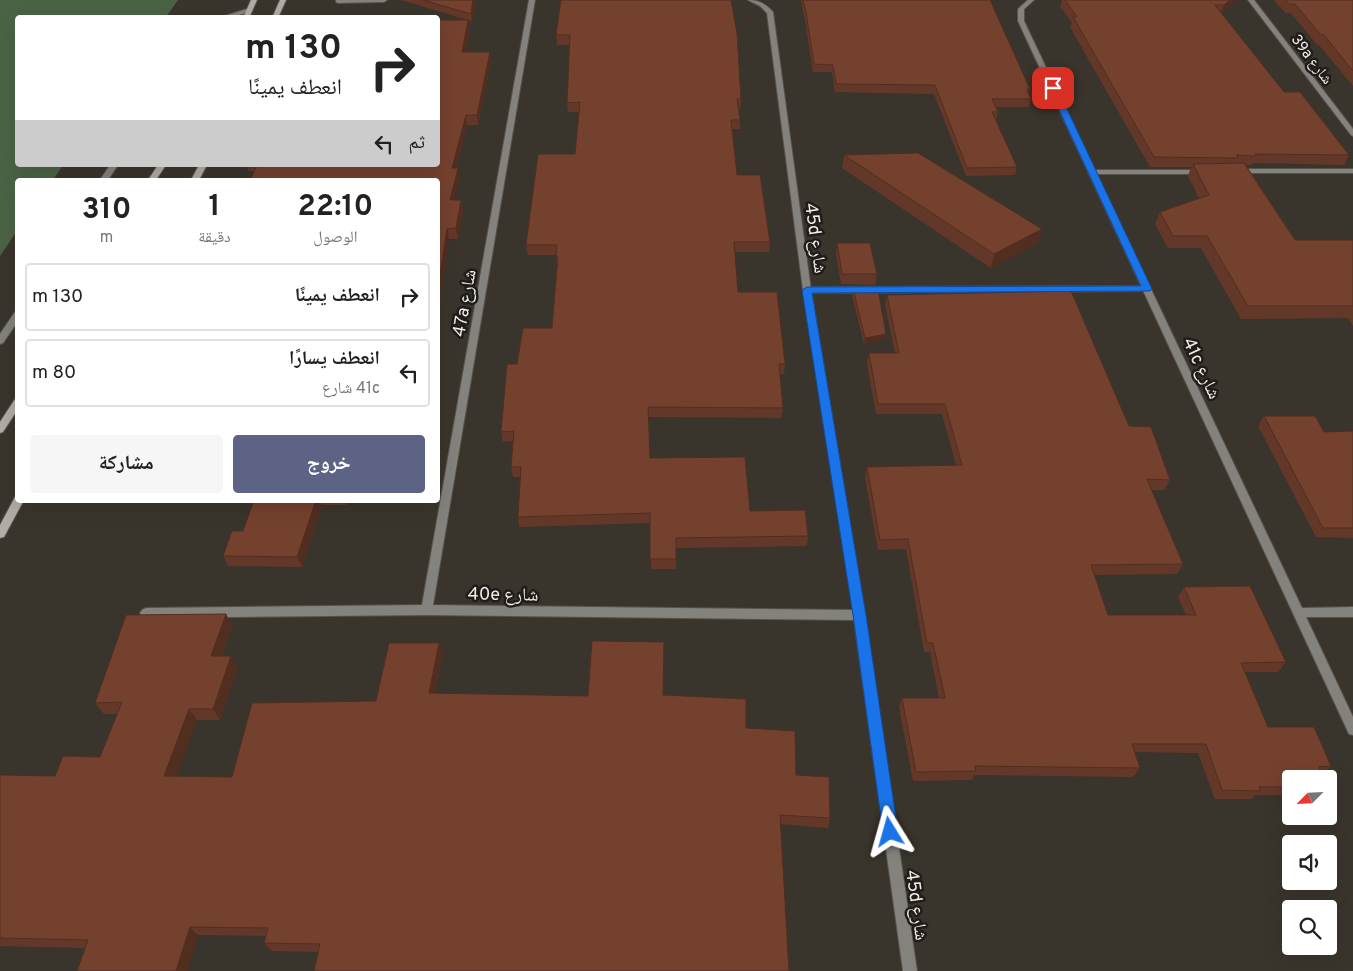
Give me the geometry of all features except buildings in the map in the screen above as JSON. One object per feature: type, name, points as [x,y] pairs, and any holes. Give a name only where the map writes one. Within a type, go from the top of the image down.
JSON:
[{"type":"street","points":[[248,15],[254,0]]},
{"type":"street","points":[[276,15],[283,0]]},
{"type":"street","points":[[338,1],[384,0]]},
{"type":"street","name":"47a شارع","points":[[427,610],[532,0]]},
{"type":"street","name":"45d شارع","points":[[751,0],[762,5],[770,12],[807,290],[860,615],[910,971]]},
{"type":"street","name":"41c شارع","points":[[1031,0],[1021,9],[1021,21],[1353,730]]},
{"type":"street","name":"39a شارع","points":[[1251,0],[1353,134]]},
{"type":"street","points":[[232,15],[250,10]]},
{"type":"street","points":[[105,178],[113,167]]},
{"type":"street","points":[[153,178],[161,167]]},
{"type":"street","points":[[1227,172],[1353,171]]},
{"type":"street","points":[[1092,172],[1208,172]]},
{"type":"street","points":[[807,290],[1147,289]]},
{"type":"street","points":[[0,341],[15,318]]},
{"type":"street","points":[[0,430],[15,406]]},
{"type":"street","points":[[0,534],[17,503]]},
{"type":"street","name":"40e شارع","points":[[146,613],[427,610],[860,615]]},
{"type":"street","points":[[1298,613],[1353,612]]},
{"type":"green space","points":[[0,0],[178,0],[167,15],[15,15],[15,167],[62,167],[54,178],[15,178],[15,234],[0,256]]},
{"type":"route","points":[[890,832],[860,615],[807,290],[1147,289],[1053,88]]}]
